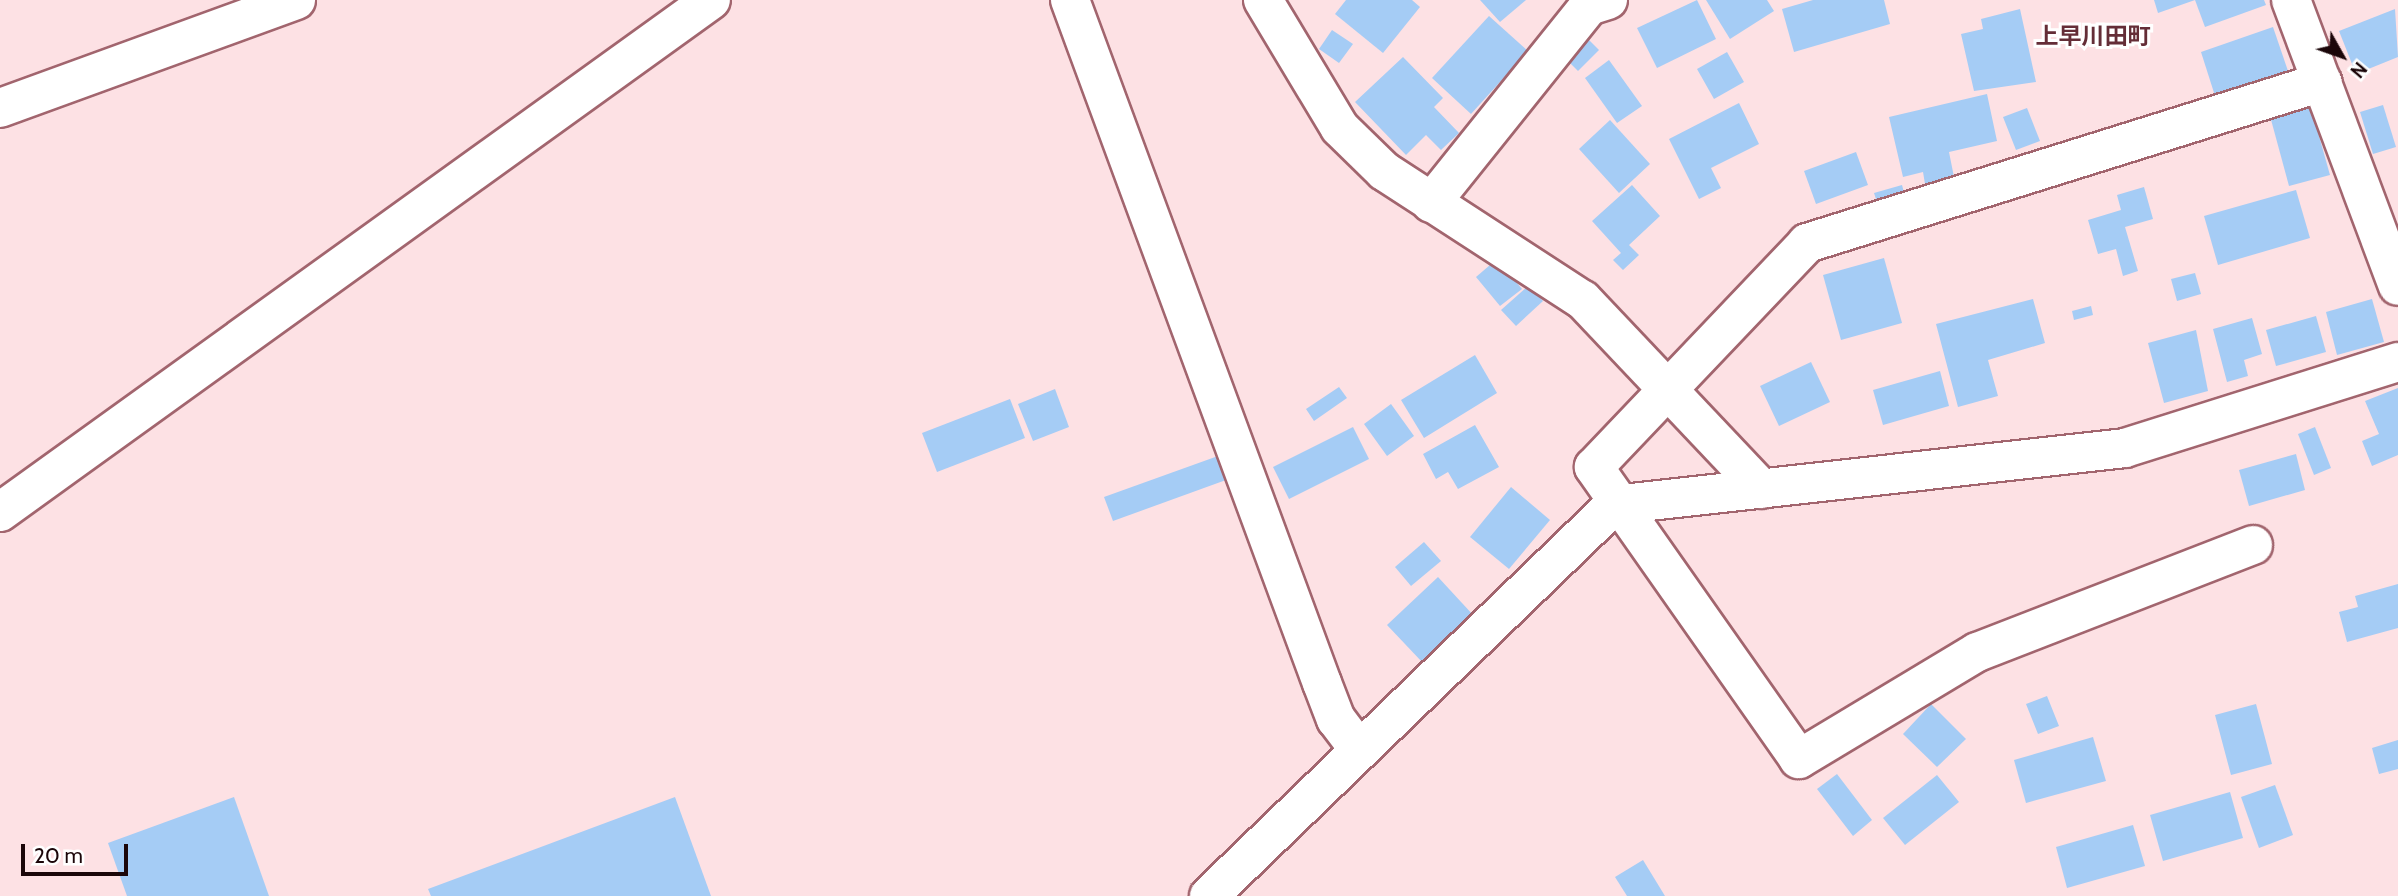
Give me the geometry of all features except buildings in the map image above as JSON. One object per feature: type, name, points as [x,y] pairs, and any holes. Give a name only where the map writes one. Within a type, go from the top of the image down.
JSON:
[{"type":"street","points":[[0,108],[296,0]]},
{"type":"street","points":[[0,512],[711,0]]},
{"type":"street","points":[[1070,0],[1322,683],[1336,719],[1359,749]]},
{"type":"street","points":[[1263,0],[1339,128],[1384,171],[1583,300],[1762,489]]},
{"type":"street","points":[[2291,0],[2398,286]]},
{"type":"street","points":[[1431,203],[1594,2]]},
{"type":"street","points":[[2253,545],[1977,652],[1799,759],[1614,505],[1594,467],[1665,387],[1807,243],[2322,82]]},
{"type":"street","points":[[1209,896],[1614,505],[2125,448],[2398,362]]},
{"type":"district","name":"上早川田町","points":[[2093,36]]}]
